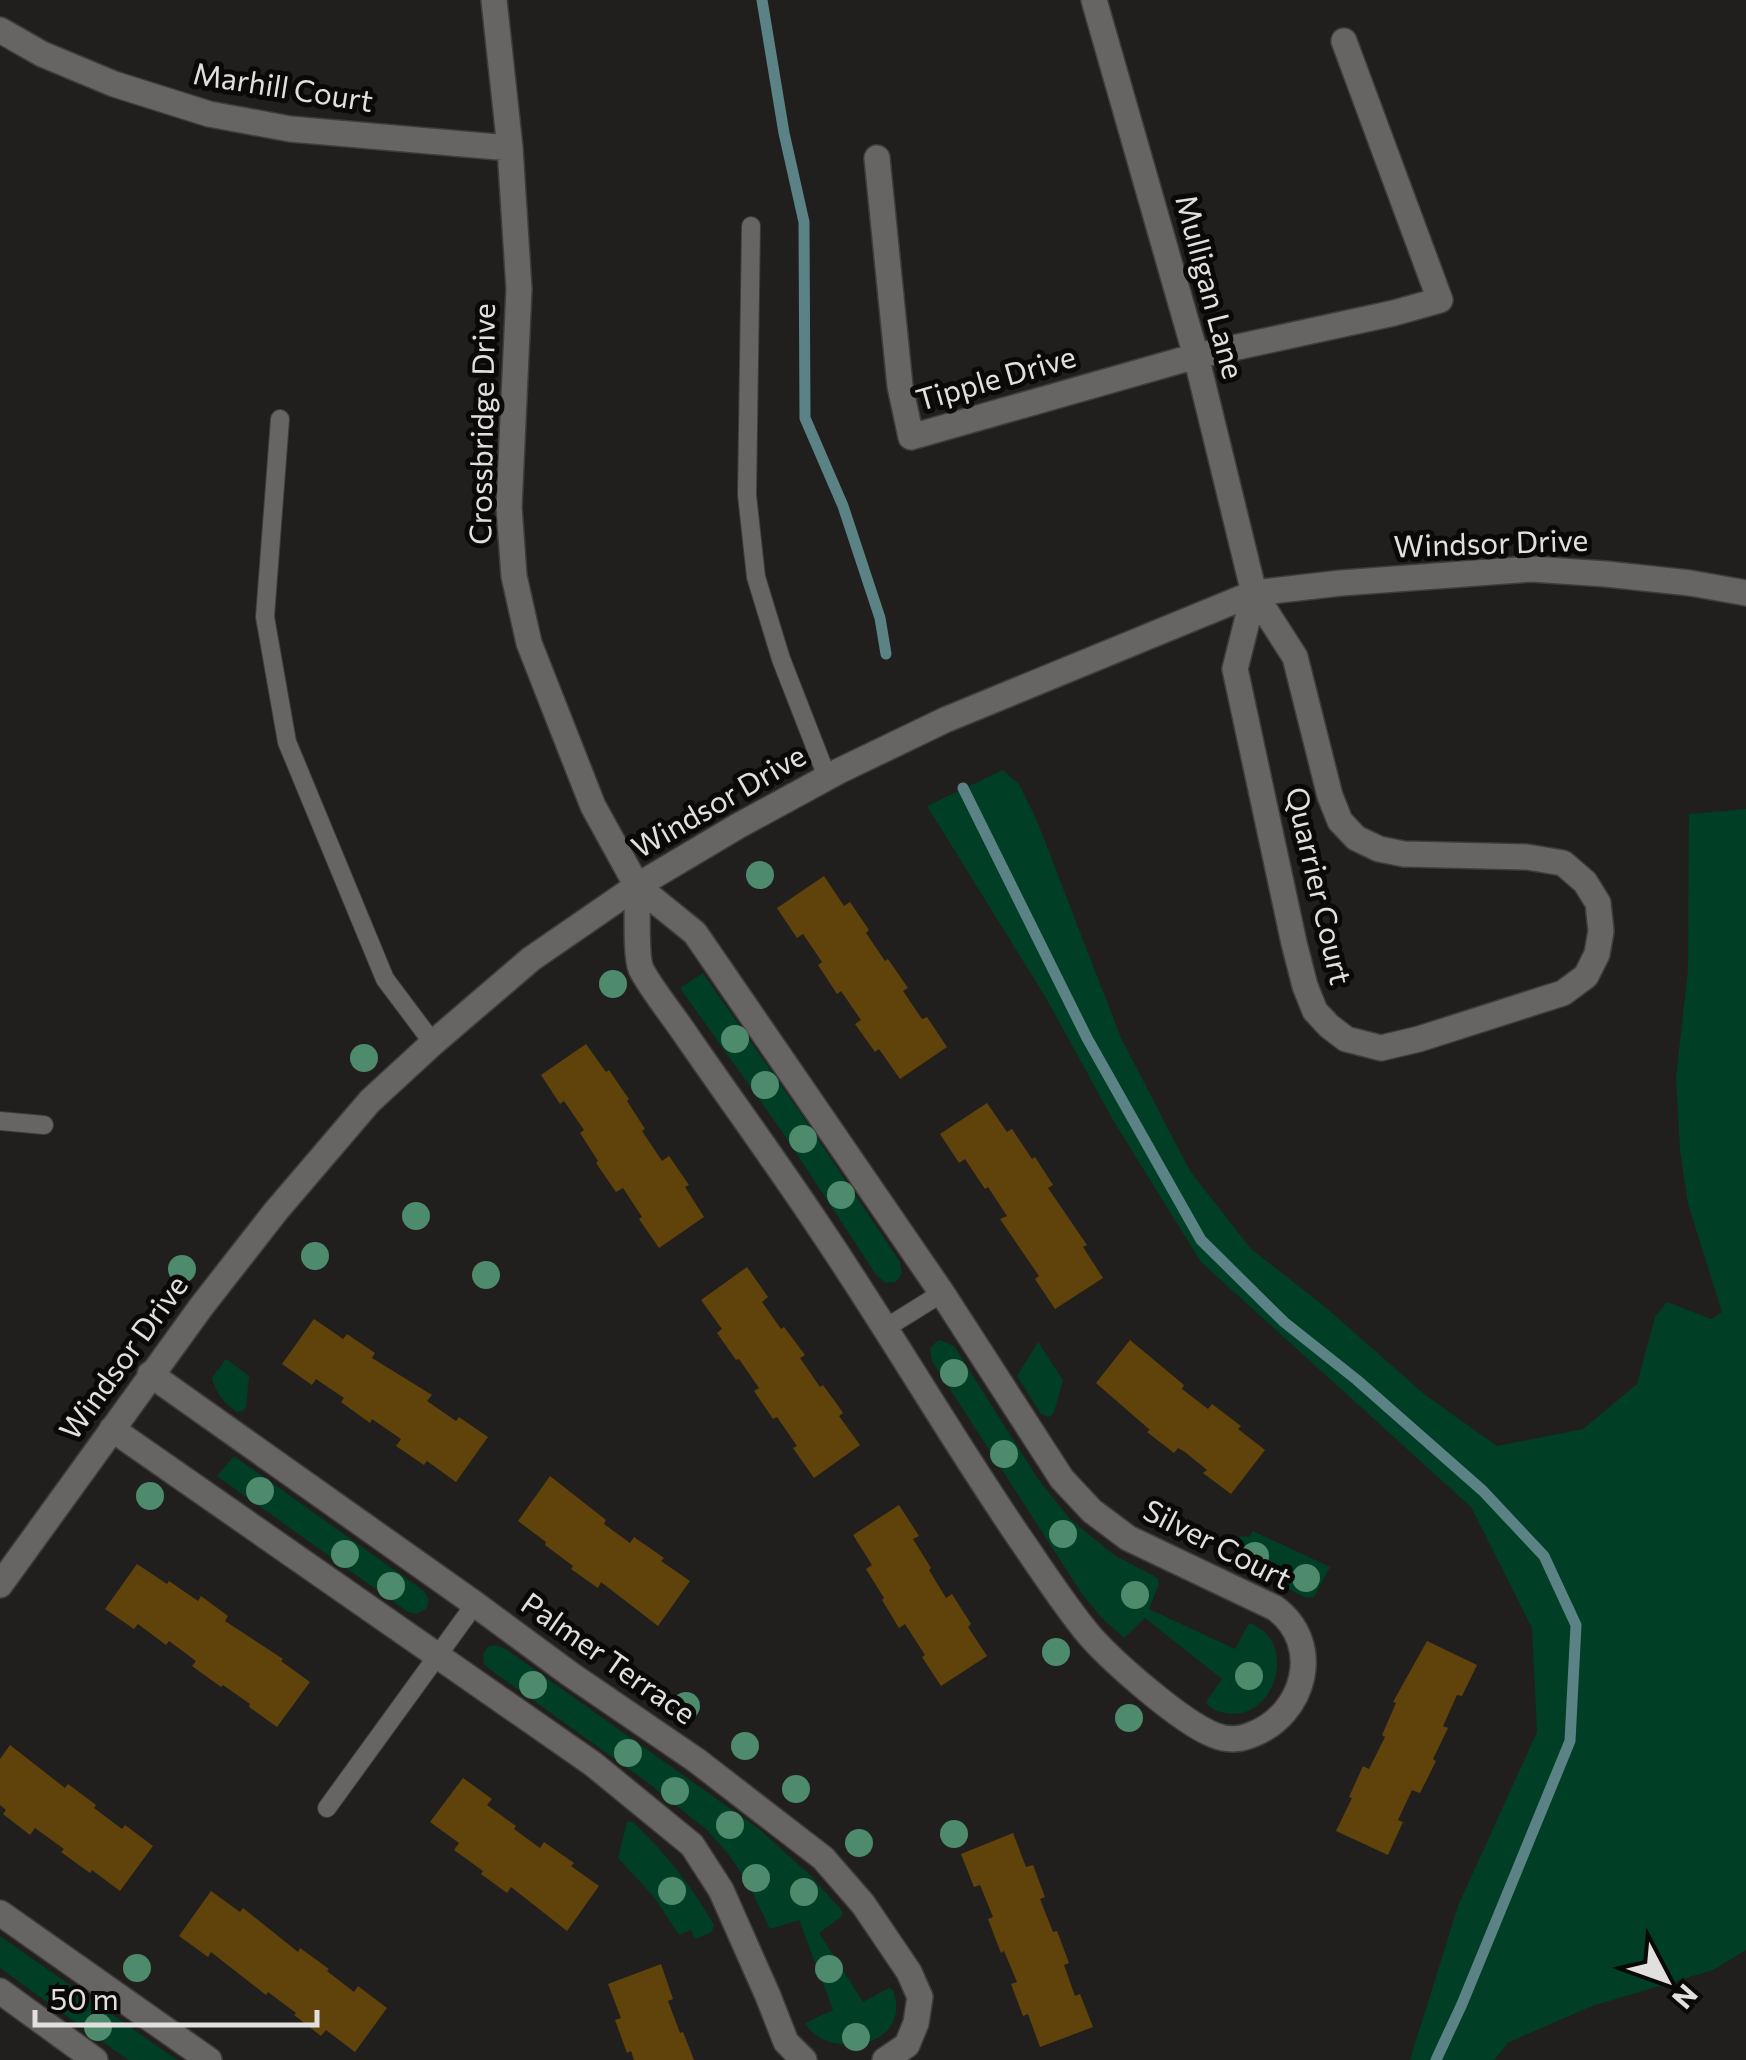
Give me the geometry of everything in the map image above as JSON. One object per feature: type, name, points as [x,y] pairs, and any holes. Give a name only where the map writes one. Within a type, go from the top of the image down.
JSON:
[{"type":"street","name":"Crossbridge Drive","points":[[494,0],[510,148],[519,288],[508,507],[514,576],[529,643],[566,741],[593,806],[637,886]]},
{"type":"street","name":"Mulligan Lane","points":[[1094,0],[1196,356],[1254,593]]},
{"type":"street","name":"Marhill Court","points":[[0,30],[42,54],[114,84],[210,114],[290,129],[510,148]]},
{"type":"street","points":[[1196,356],[1394,314],[1440,300],[1344,40]]},
{"type":"street","name":"Tipple Drive","points":[[877,158],[900,386],[911,437],[1196,356]]},
{"type":"street","name":"Windsor Drive","points":[[0,1585],[222,1279],[370,1101],[532,958],[637,886],[738,826],[945,720],[1254,593],[1531,569],[1690,583],[1746,594]]},
{"type":"street","name":"Quarrier Court","points":[[1254,593],[1294,656],[1340,821],[1356,838],[1404,854],[1528,857],[1563,863],[1585,882],[1598,904],[1598,954],[1586,976],[1563,993],[1381,1048],[1346,1038],[1315,1012],[1294,943],[1235,669],[1254,593]]},
{"type":"street","name":"Silver Court","points":[[637,886],[695,933],[942,1293],[1062,1479],[1092,1511],[1128,1538],[1275,1608],[1293,1625],[1302,1642],[1304,1666],[1286,1708],[1266,1727],[1235,1739],[1212,1734],[1177,1712],[1118,1664],[1069,1609],[974,1472],[823,1232],[640,966],[637,886]]},
{"type":"street","name":"Palmer Terrace","points":[[150,1374],[696,1760],[824,1858],[863,1904],[910,1972],[920,1997],[916,2023],[906,2045],[885,2060]]},
{"type":"street","points":[[112,1429],[593,1764],[692,1846],[721,1890],[786,2042],[804,2060]]},
{"type":"street","points":[[0,1913],[209,2060]]},
{"type":"street","points":[[0,1992],[94,2060]]},
{"type":"lane","points":[[751,226],[747,496],[756,577],[781,659],[827,778]]},
{"type":"lane","points":[[280,419],[265,617],[288,742],[385,979],[433,1043]]},
{"type":"lane","points":[[0,1121],[44,1124]]},
{"type":"lane","points":[[884,1329],[942,1293]]},
{"type":"lane","points":[[327,1808],[475,1604]]},
{"type":"green space","points":[[1003,770],[1019,784],[1037,821],[1121,1038],[1190,1171],[1251,1249],[1323,1305],[1424,1394],[1497,1446],[1583,1429],[1637,1384],[1655,1317],[1667,1302],[1711,1319],[1722,1312],[1688,1204],[1676,1077],[1688,970],[1689,814],[1746,809],[1746,1950],[1713,1970],[1592,2006],[1509,2042],[1494,2060],[1410,2060],[1458,1906],[1537,1732],[1532,1628],[1471,1507],[1201,1262],[1113,1120],[1046,998],[927,806]]},
{"type":"green space","points":[[703,973],[900,1262],[902,1273],[896,1282],[886,1283],[877,1276],[781,1130],[680,988]]},
{"type":"green space","points":[[940,1340],[954,1346],[1038,1479],[1070,1519],[1114,1555],[1158,1578],[1149,1609],[1235,1649],[1249,1623],[1265,1632],[1274,1646],[1277,1662],[1268,1694],[1257,1706],[1242,1713],[1214,1709],[1206,1702],[1222,1679],[1145,1618],[1124,1638],[1101,1617],[1082,1594],[932,1361],[930,1349]]},
{"type":"green space","points":[[1038,1342],[1063,1380],[1050,1417],[1041,1414],[1017,1376]]},
{"type":"green space","points":[[226,1359],[249,1376],[246,1407],[242,1411],[237,1412],[224,1401],[212,1378]]},
{"type":"green space","points":[[234,1456],[424,1591],[429,1600],[426,1609],[416,1614],[408,1612],[217,1476]]},
{"type":"green space","points":[[1253,1531],[1330,1567],[1314,1597],[1307,1598],[1236,1564],[1240,1536],[1249,1537]]},
{"type":"green space","points":[[494,1645],[504,1648],[759,1829],[809,1874],[843,1912],[819,1933],[863,2002],[889,1988],[893,1990],[896,2010],[891,2026],[880,2037],[864,2043],[847,2045],[815,2035],[805,2023],[833,2010],[799,1920],[770,1929],[748,1883],[707,1830],[488,1668],[483,1654]]},
{"type":"green space","points":[[627,1822],[633,1822],[677,1870],[714,1925],[712,1932],[695,1939],[691,1930],[679,1935],[654,1897],[618,1858]]},
{"type":"green space","points":[[0,1936],[177,2060],[128,2060],[0,1968]]},
{"type":"building","points":[[824,876],[844,906],[850,902],[869,930],[866,933],[908,988],[903,991],[947,1047],[900,1079],[855,1024],[861,1020],[841,991],[837,994],[803,934],[797,938],[777,908]]},
{"type":"building","points":[[586,1044],[629,1099],[645,1129],[642,1131],[662,1161],[669,1156],[689,1185],[685,1187],[704,1217],[659,1248],[623,1188],[616,1192],[596,1163],[580,1133],[584,1130],[541,1075]]},
{"type":"building","points":[[987,1103],[1007,1132],[1012,1129],[1032,1159],[1035,1157],[1053,1185],[1048,1188],[1087,1245],[1083,1247],[1103,1278],[1055,1309],[1035,1279],[1039,1276],[1000,1219],[1007,1216],[988,1187],[985,1189],[965,1159],[959,1163],[940,1134]]},
{"type":"building","points":[[747,1267],[768,1297],[762,1302],[805,1355],[800,1358],[839,1407],[843,1413],[839,1416],[860,1445],[814,1478],[777,1417],[773,1419],[754,1391],[759,1388],[717,1333],[722,1329],[701,1300]]},
{"type":"building","points":[[314,1319],[343,1339],[347,1334],[375,1353],[372,1358],[432,1395],[427,1401],[488,1437],[456,1482],[427,1461],[424,1465],[396,1446],[401,1439],[372,1419],[370,1423],[316,1379],[312,1385],[282,1364]]},
{"type":"building","points":[[1130,1340],[1184,1385],[1182,1389],[1208,1409],[1212,1404],[1265,1450],[1231,1494],[1203,1473],[1207,1470],[1185,1452],[1178,1448],[1174,1453],[1147,1432],[1150,1430],[1096,1383]]},
{"type":"building","points":[[550,1476],[606,1520],[604,1524],[630,1543],[634,1537],[690,1581],[658,1626],[601,1582],[598,1588],[571,1569],[573,1566],[518,1521]]},
{"type":"building","points":[[899,1505],[919,1536],[913,1539],[929,1570],[946,1598],[952,1594],[987,1656],[941,1686],[905,1624],[899,1628],[882,1600],[866,1569],[872,1565],[853,1535]]},
{"type":"building","points":[[137,1564],[198,1601],[201,1596],[228,1616],[225,1621],[310,1682],[277,1727],[192,1666],[196,1661],[169,1641],[166,1645],[138,1624],[134,1629],[105,1609]]},
{"type":"building","points":[[1427,1641],[1477,1665],[1443,1726],[1448,1728],[1420,1793],[1412,1790],[1388,1855],[1336,1831],[1363,1766],[1369,1769],[1385,1737],[1382,1735],[1396,1703],[1393,1702]]},
{"type":"building","points":[[10,1745],[65,1788],[68,1784],[96,1805],[94,1808],[122,1829],[125,1825],[153,1846],[120,1891],[61,1852],[64,1849],[35,1828],[30,1835],[3,1814],[6,1810],[0,1805],[0,1759]]},
{"type":"building","points":[[463,1778],[492,1799],[487,1805],[516,1826],[514,1829],[540,1848],[544,1842],[599,1886],[567,1931],[511,1887],[507,1893],[481,1874],[483,1871],[454,1850],[459,1843],[430,1822]]},
{"type":"building","points":[[1013,1833],[1026,1867],[1033,1865],[1045,1897],[1040,1899],[1069,1963],[1064,1965],[1075,1996],[1080,1994],[1093,2027],[1040,2047],[1011,1984],[1017,1982],[988,1919],[993,1917],[980,1885],[974,1887],[961,1854]]},
{"type":"building","points":[[211,1891],[240,1912],[243,1908],[298,1952],[300,1948],[354,1992],[358,1986],[387,2008],[355,2052],[326,2030],[321,2036],[268,1992],[266,1995],[211,1952],[208,1957],[179,1936]]},
{"type":"building","points":[[661,1964],[673,1999],[668,2001],[694,2060],[634,2060],[631,2051],[627,2053],[615,2020],[621,2018],[608,1984]]},
{"type":"waterway","points":[[762,0],[784,133],[804,222],[805,418],[843,506],[880,618],[886,654]]},
{"type":"waterway","points":[[963,788],[1087,1038],[1201,1240],[1284,1322],[1357,1380],[1483,1491],[1544,1556],[1576,1625],[1570,1741],[1436,2060]]}]
